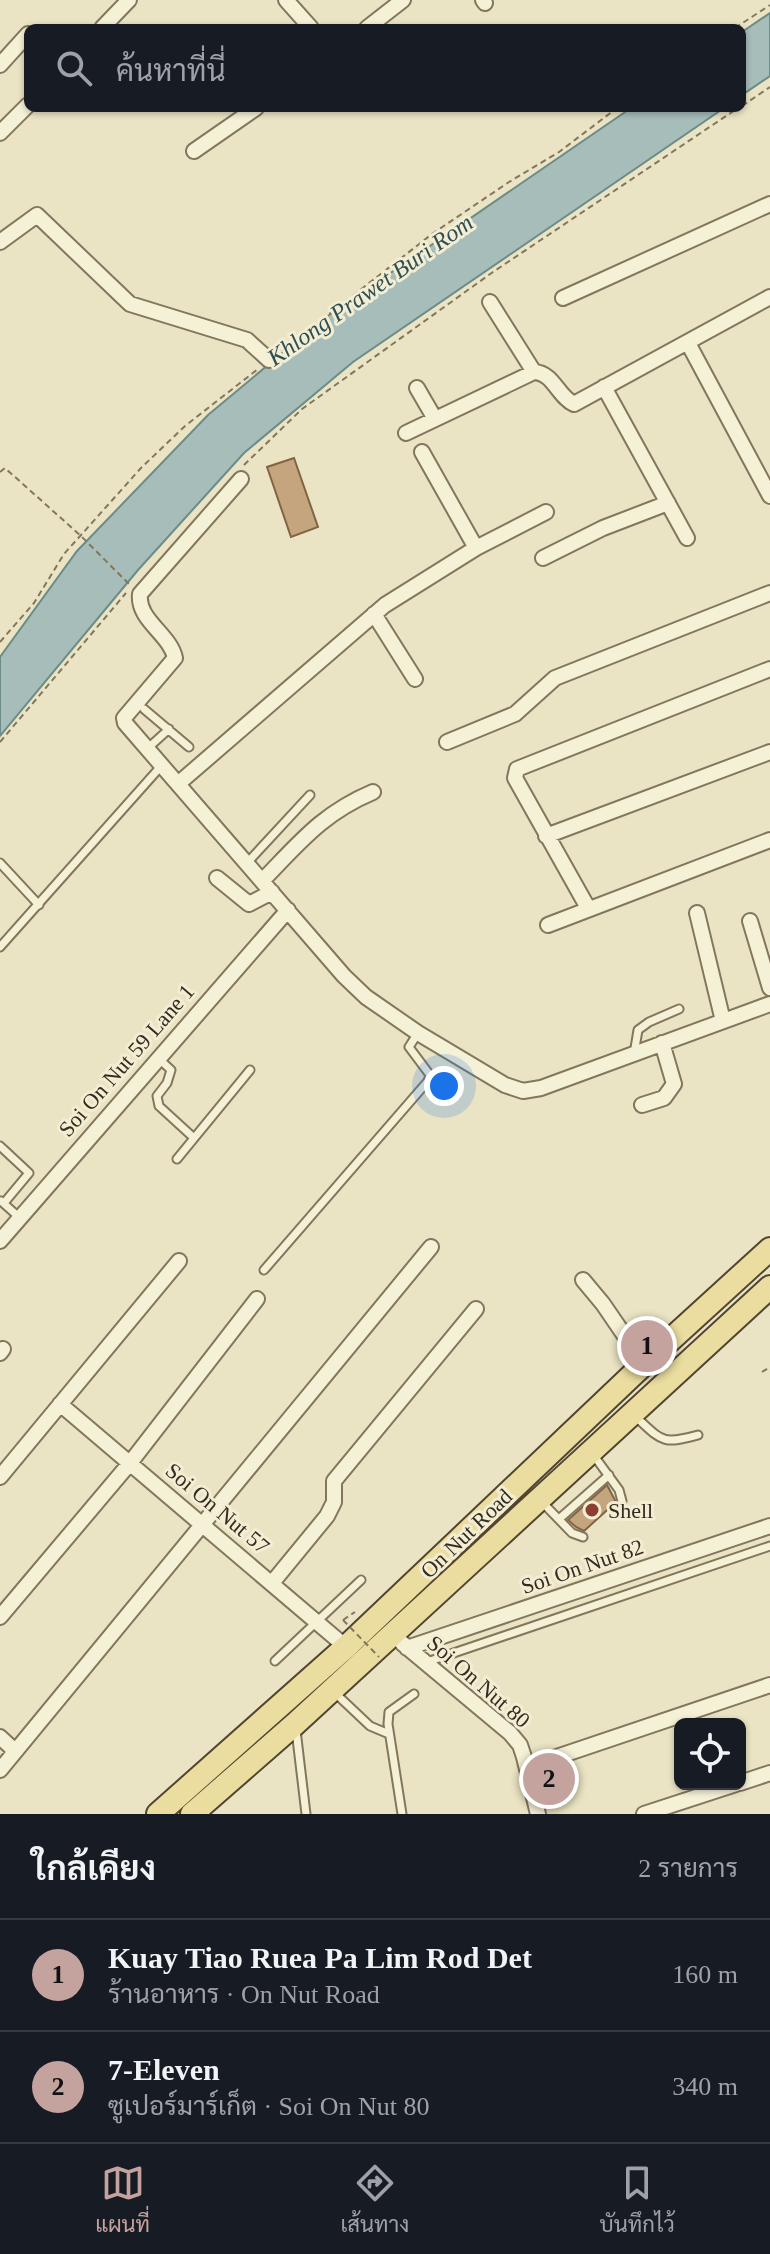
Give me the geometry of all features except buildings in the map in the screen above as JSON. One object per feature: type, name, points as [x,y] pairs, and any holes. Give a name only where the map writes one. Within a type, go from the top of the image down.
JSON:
[{"type":"main road","name":"On Nut Road","points":[[158,1814],[346,1647],[770,1249]]},
{"type":"main road","name":"On Nut Road","points":[[194,1813],[332,1690],[400,1642],[539,1499],[770,1287]]},
{"type":"street","points":[[106,24],[129,0]]},
{"type":"street","points":[[286,0],[307,24]]},
{"type":"street","points":[[372,24],[403,0]]},
{"type":"street","points":[[0,65],[24,38]]},
{"type":"street","points":[[0,133],[24,109]]},
{"type":"street","points":[[194,151],[250,112]]},
{"type":"street","points":[[563,298],[770,204]]},
{"type":"street","points":[[0,242],[37,215],[130,304],[247,340],[269,360]]},
{"type":"street","points":[[406,433],[534,372],[542,372],[551,379],[569,403],[574,404],[770,298]]},
{"type":"street","points":[[490,302],[534,372]]},
{"type":"street","points":[[688,343],[770,496]]},
{"type":"street","points":[[604,387],[687,538]]},
{"type":"street","points":[[417,388],[435,419]]},
{"type":"street","points":[[422,452],[476,548]]},
{"type":"street","points":[[238,476],[136,591],[142,610],[173,650],[175,658],[124,718],[125,723],[355,986],[418,1033],[505,1085],[523,1091],[541,1088],[770,1004]]},
{"type":"street","points":[[543,558],[603,528],[668,503]]},
{"type":"street","points":[[179,783],[378,611],[476,548],[546,512]]},
{"type":"street","points":[[447,742],[515,714],[555,678],[770,593]]},
{"type":"street","points":[[378,611],[415,679]]},
{"type":"street","points":[[588,908],[515,778],[517,769],[770,669]]},
{"type":"street","points":[[546,836],[770,752]]},
{"type":"street","points":[[263,880],[326,817],[347,803],[373,792]]},
{"type":"street","points":[[548,925],[770,840]]},
{"type":"street","points":[[217,878],[249,904],[272,892]]},
{"type":"street","name":"Soi On Nut 59 Lane 1","points":[[8,1227],[288,910]]},
{"type":"street","points":[[697,913],[723,1021]]},
{"type":"street","points":[[750,921],[770,988]]},
{"type":"street","points":[[642,1105],[664,1098],[674,1084],[662,1043]]},
{"type":"street","points":[[0,1770],[431,1247]]},
{"type":"street","points":[[0,1477],[179,1261]]},
{"type":"street","points":[[583,1280],[644,1364]]},
{"type":"street","points":[[0,1617],[130,1463],[257,1299]]},
{"type":"street","points":[[272,1583],[327,1516],[334,1502],[334,1481],[476,1309]]},
{"type":"street","name":"Soi On Nut 57","points":[[60,1404],[346,1647]]},
{"type":"street","name":"Soi On Nut 82","points":[[400,1642],[770,1526]]},
{"type":"street","name":"Soi On Nut 80","points":[[400,1642],[510,1733],[520,1745],[538,1814]]},
{"type":"street","points":[[527,1767],[770,1685]]},
{"type":"street","points":[[0,1737],[15,1751]]},
{"type":"street","points":[[746,1780],[770,1773]]},
{"type":"street","points":[[644,1814],[717,1790]]},
{"type":"lane","points":[[144,709],[189,747]]},
{"type":"lane","points":[[148,748],[169,729]]},
{"type":"lane","points":[[0,947],[163,764]]},
{"type":"lane","points":[[247,863],[310,795]]},
{"type":"lane","points":[[0,863],[39,905]]},
{"type":"lane","points":[[634,1054],[638,1030],[679,1009]]},
{"type":"lane","points":[[264,1270],[428,1081],[430,1075],[409,1047],[418,1033]]},
{"type":"lane","points":[[157,1057],[171,1070],[167,1083],[157,1096],[159,1106],[194,1138]]},
{"type":"lane","points":[[177,1159],[250,1070]]},
{"type":"lane","points":[[0,1146],[29,1173],[2,1202],[8,1227]]},
{"type":"lane","points":[[631,1412],[663,1440],[672,1442],[698,1435]]},
{"type":"lane","points":[[591,1452],[619,1490],[622,1501]]},
{"type":"lane","points":[[559,1519],[609,1475]]},
{"type":"lane","points":[[539,1499],[576,1536],[583,1537]]},
{"type":"lane","points":[[425,1663],[770,1546]]},
{"type":"lane","points":[[275,1661],[361,1580]]},
{"type":"lane","points":[[332,1690],[370,1726],[389,1734]]},
{"type":"lane","points":[[402,1814],[389,1734],[389,1712],[414,1694]]},
{"type":"lane","points":[[295,1724],[306,1814]]},
{"type":"path","points":[[741,24],[770,5]]},
{"type":"path","points":[[746,103],[770,87]]},
{"type":"path","points":[[0,642],[34,603],[64,554],[141,468],[185,426],[432,234],[559,152],[612,112]]},
{"type":"path","points":[[238,476],[302,409],[493,272],[733,112]]},
{"type":"path","points":[[0,472],[5,468],[81,536],[136,591],[0,742]]},
{"type":"path","points":[[762,1372],[770,1367]]},
{"type":"path","points":[[354,1613],[343,1620],[379,1657]]},
{"type":"water","points":[[770,13],[770,76],[746,92],[746,29]]},
{"type":"water","name":"Khlong Prawet Buri Rom","points":[[625,112],[718,112],[353,362],[244,453],[138,570],[0,736],[0,657],[77,551],[208,415],[322,320]]},
{"type":"place","name":"Kuay Tiao Ruea Pa Lim Rod Det","points":[[647,1346]]},
{"type":"place","name":"Shell","points":[[592,1510]]},
{"type":"place","name":"7-Eleven","points":[[549,1779]]}]
